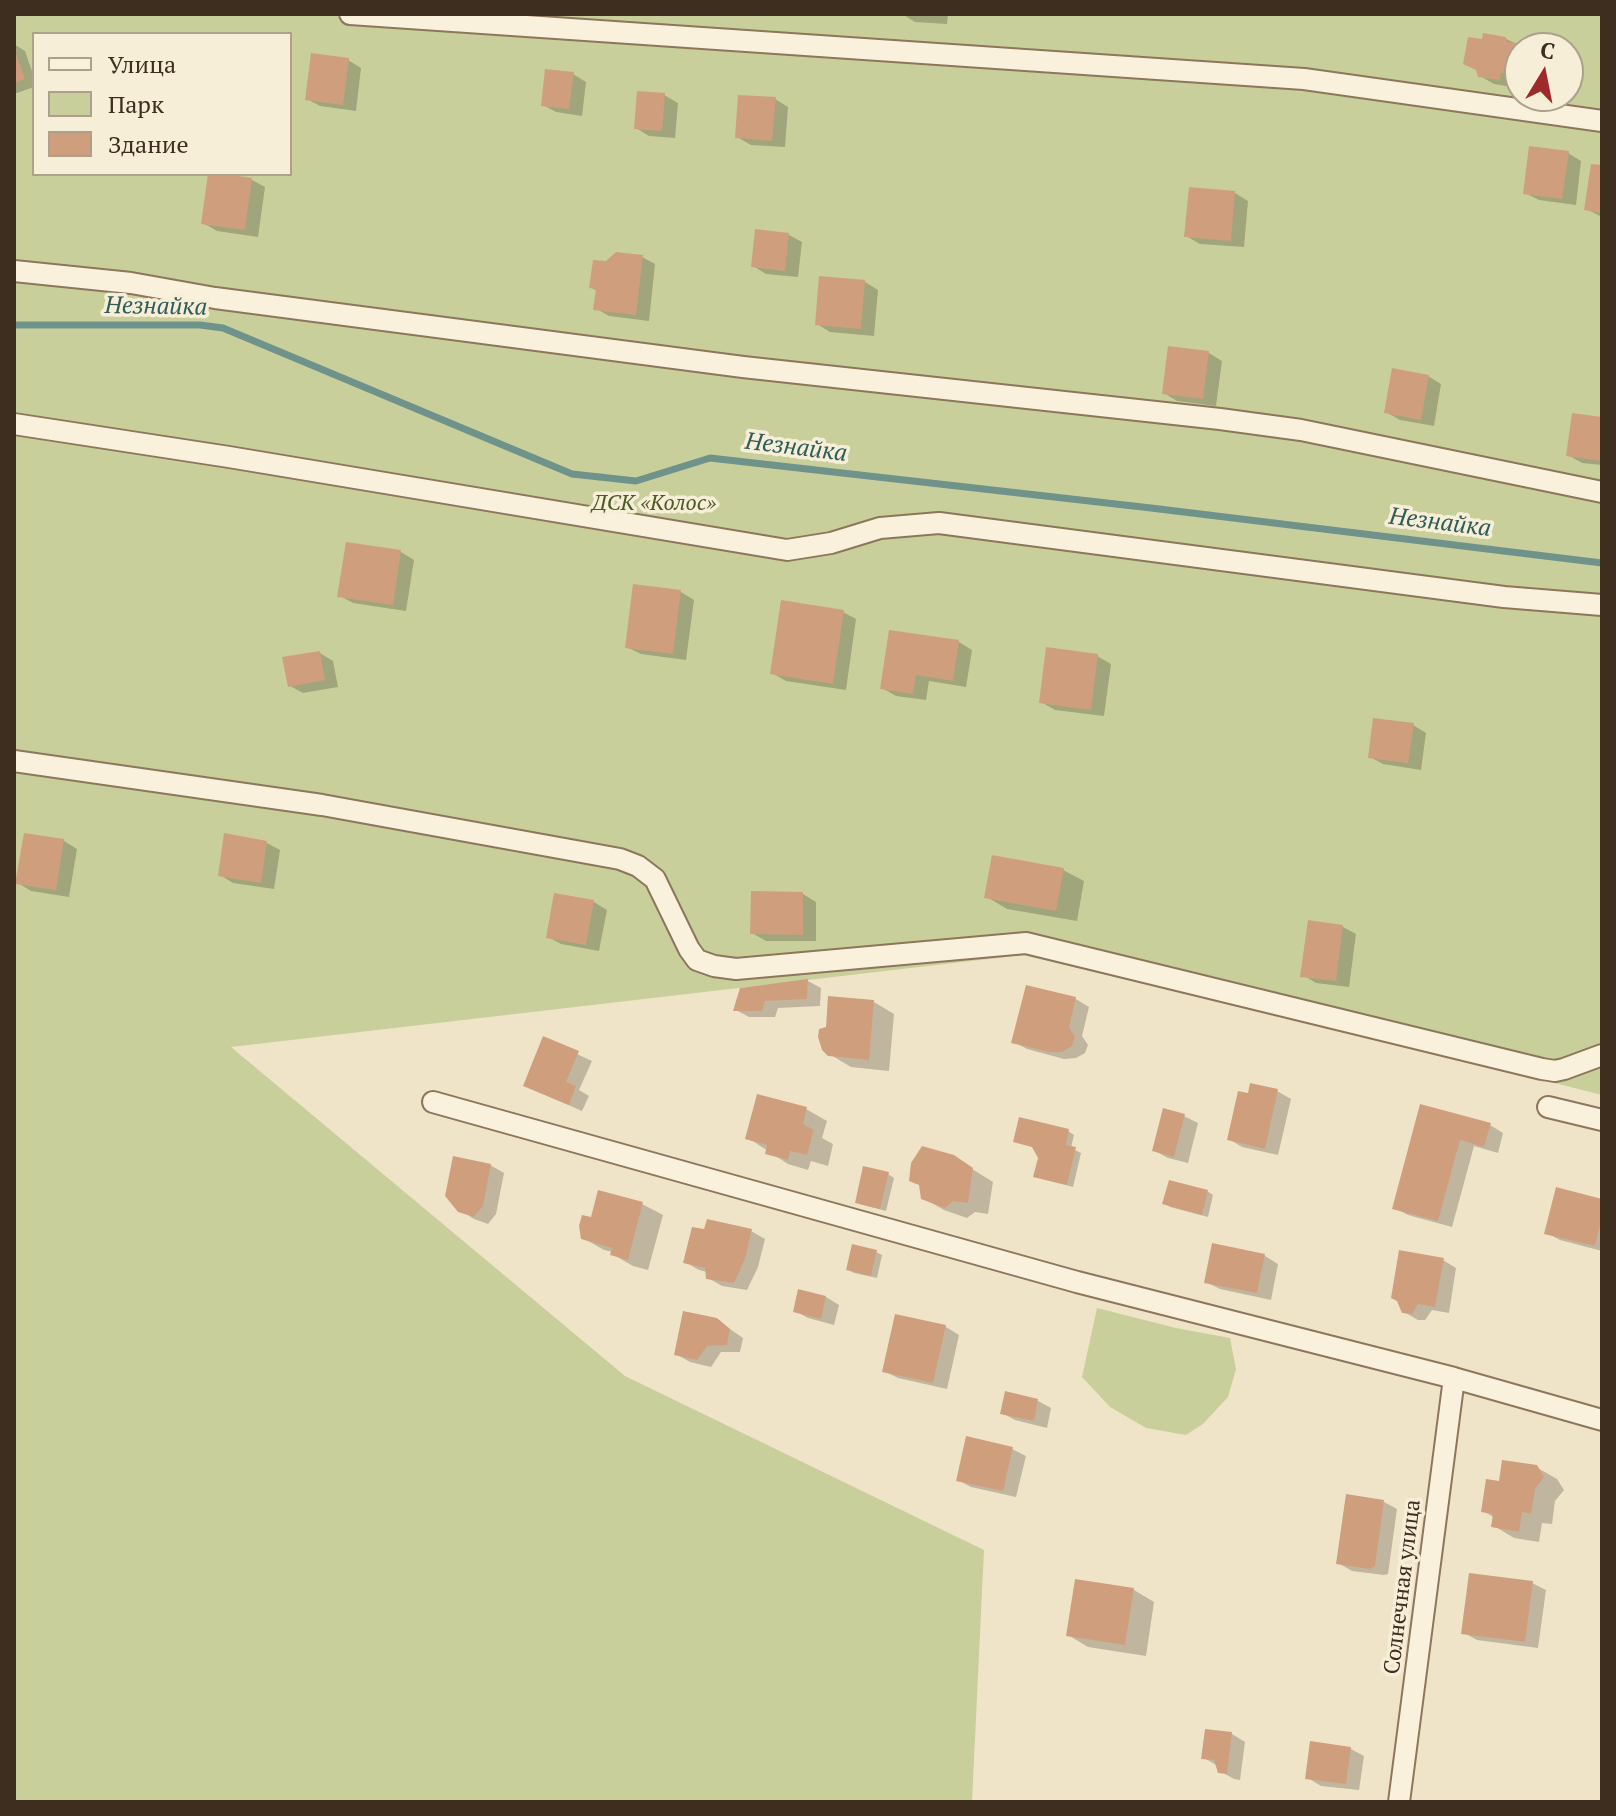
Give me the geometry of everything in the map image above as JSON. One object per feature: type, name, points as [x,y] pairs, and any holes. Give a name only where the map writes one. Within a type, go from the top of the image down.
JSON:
[{"type":"street","points":[[350,14],[1304,79],[1602,121]]},
{"type":"street","points":[[14,271],[131,283],[215,298],[743,367],[1288,428],[1602,492]]},
{"type":"street","points":[[14,424],[787,550],[831,543],[880,528],[939,523],[1504,597],[1602,605]]},
{"type":"street","points":[[14,761],[322,805],[620,859],[638,866],[655,879],[689,949],[697,960],[714,966],[736,969],[1026,943],[1542,1069],[1564,1069],[1602,1055]]},
{"type":"street","points":[[433,1102],[1077,1282],[1454,1378],[1602,1420]]},
{"type":"street","points":[[1548,1107],[1602,1120]]},
{"type":"street","name":"Солнечная улица","points":[[1399,1802],[1454,1378]]},
{"type":"green space","name":"ДСК «Колос»","points":[[14,14],[1602,14],[1602,1095],[1023,955],[231,1047],[625,1376],[984,1550],[972,1802],[14,1802]]},
{"type":"green space","points":[[1097,1308],[1230,1338],[1236,1369],[1228,1397],[1203,1424],[1186,1435],[1146,1428],[1110,1407],[1082,1377]]},
{"type":"building","points":[[1483,33],[1504,37],[1504,73],[1501,73],[1500,80],[1478,77],[1476,70],[1463,64],[1468,37],[1482,39]]},
{"type":"building","points":[[14,49],[25,79],[14,83]]},
{"type":"building","points":[[311,53],[349,58],[343,105],[305,100]]},
{"type":"building","points":[[545,69],[574,72],[569,109],[541,106]]},
{"type":"building","points":[[637,91],[665,93],[662,131],[634,129]]},
{"type":"building","points":[[738,95],[776,97],[772,141],[735,138]]},
{"type":"building","points":[[1529,146],[1569,151],[1562,199],[1523,194]]},
{"type":"building","points":[[1591,164],[1602,165],[1602,213],[1584,210]]},
{"type":"building","points":[[208,176],[252,178],[245,230],[201,224]]},
{"type":"building","points":[[1189,187],[1235,191],[1231,241],[1184,237]]},
{"type":"building","points":[[755,229],[789,233],[785,271],[751,267]]},
{"type":"building","points":[[616,252],[643,255],[636,315],[593,310],[596,289],[589,288],[593,260],[606,261]]},
{"type":"building","points":[[819,276],[865,280],[861,329],[815,325]]},
{"type":"building","points":[[1168,346],[1209,351],[1203,399],[1162,394]]},
{"type":"building","points":[[1392,368],[1429,375],[1421,420],[1384,413]]},
{"type":"building","points":[[1572,413],[1602,417],[1602,461],[1566,456]]},
{"type":"building","points":[[346,542],[401,550],[393,605],[337,597]]},
{"type":"building","points":[[633,584],[681,590],[673,654],[625,648]]},
{"type":"building","points":[[781,600],[844,610],[833,684],[770,674]]},
{"type":"building","points":[[889,630],[959,640],[953,681],[916,675],[913,694],[880,689]]},
{"type":"building","points":[[1046,647],[1098,654],[1091,710],[1039,703]]},
{"type":"building","points":[[320,651],[325,680],[288,687],[282,657]]},
{"type":"building","points":[[1373,718],[1414,723],[1408,763],[1368,758]]},
{"type":"building","points":[[24,833],[64,839],[56,890],[15,884]]},
{"type":"building","points":[[224,833],[267,841],[261,883],[218,876]]},
{"type":"building","points":[[992,855],[1064,868],[1056,911],[984,898]]},
{"type":"building","points":[[751,891],[803,892],[803,935],[750,934]]},
{"type":"building","points":[[554,893],[594,900],[586,945],[546,938]]},
{"type":"building","points":[[1308,920],[1343,925],[1336,981],[1300,977]]},
{"type":"building","points":[[808,979],[807,999],[765,1001],[762,1011],[733,1011],[740,988]]},
{"type":"building","points":[[1026,985],[1076,997],[1069,1027],[1075,1037],[1072,1046],[1062,1052],[1049,1052],[1011,1043]]},
{"type":"building","points":[[828,996],[874,1000],[869,1060],[828,1056],[822,1050],[818,1037],[819,1029],[826,1027]]},
{"type":"building","points":[[543,1036],[579,1051],[566,1082],[576,1086],[569,1105],[523,1086]]},
{"type":"building","points":[[1250,1083],[1278,1089],[1265,1149],[1227,1140],[1238,1091],[1248,1093]]},
{"type":"building","points":[[757,1094],[807,1107],[803,1124],[814,1130],[807,1155],[790,1151],[788,1160],[765,1154],[767,1145],[745,1139]]},
{"type":"building","points":[[1420,1104],[1491,1123],[1484,1147],[1460,1140],[1438,1221],[1392,1209]]},
{"type":"building","points":[[1163,1108],[1185,1114],[1174,1157],[1152,1151]]},
{"type":"building","points":[[1019,1117],[1069,1129],[1066,1145],[1076,1147],[1067,1185],[1033,1177],[1038,1158],[1032,1147],[1013,1142]]},
{"type":"building","points":[[922,1146],[954,1155],[973,1168],[968,1203],[953,1201],[945,1208],[921,1199],[919,1185],[909,1181],[911,1163]]},
{"type":"building","points":[[453,1156],[491,1164],[483,1206],[474,1217],[458,1212],[445,1196]]},
{"type":"building","points":[[863,1166],[889,1172],[880,1209],[855,1203]]},
{"type":"building","points":[[1169,1180],[1208,1190],[1202,1215],[1162,1204]]},
{"type":"building","points":[[1556,1187],[1602,1199],[1602,1217],[1595,1246],[1544,1234]]},
{"type":"building","points":[[598,1190],[643,1202],[628,1260],[610,1255],[612,1248],[581,1239],[579,1226],[582,1215],[591,1217]]},
{"type":"building","points":[[707,1219],[752,1229],[745,1259],[734,1283],[706,1279],[705,1268],[683,1263],[692,1227],[704,1229]]},
{"type":"building","points":[[1212,1243],[1265,1254],[1257,1293],[1204,1283]]},
{"type":"building","points":[[852,1244],[877,1250],[871,1276],[846,1270]]},
{"type":"building","points":[[1399,1250],[1444,1258],[1435,1307],[1418,1304],[1412,1314],[1402,1313],[1397,1301],[1391,1298]]},
{"type":"building","points":[[798,1289],[826,1296],[821,1319],[793,1312]]},
{"type":"building","points":[[683,1311],[717,1318],[730,1329],[727,1345],[707,1346],[697,1360],[674,1355]]},
{"type":"building","points":[[895,1314],[946,1325],[933,1383],[882,1372]]},
{"type":"building","points":[[1005,1391],[1038,1399],[1034,1421],[1000,1414]]},
{"type":"building","points":[[966,1436],[1013,1447],[1003,1491],[956,1481]]},
{"type":"building","points":[[1502,1460],[1537,1465],[1544,1477],[1535,1489],[1531,1514],[1522,1512],[1519,1532],[1491,1527],[1493,1514],[1481,1512],[1486,1479],[1499,1481]]},
{"type":"building","points":[[1346,1494],[1384,1500],[1375,1566],[1370,1569],[1336,1564]]},
{"type":"building","points":[[1469,1573],[1533,1581],[1525,1642],[1461,1634]]},
{"type":"building","points":[[1075,1579],[1134,1588],[1125,1645],[1066,1636]]},
{"type":"building","points":[[1205,1729],[1232,1732],[1227,1774],[1218,1773],[1214,1760],[1201,1759]]},
{"type":"building","points":[[1310,1741],[1351,1747],[1346,1784],[1305,1779]]},
{"type":"waterway","name":"Незнайка","points":[[14,325],[200,325],[223,328],[572,474],[636,481],[710,458],[1602,563]]}]
